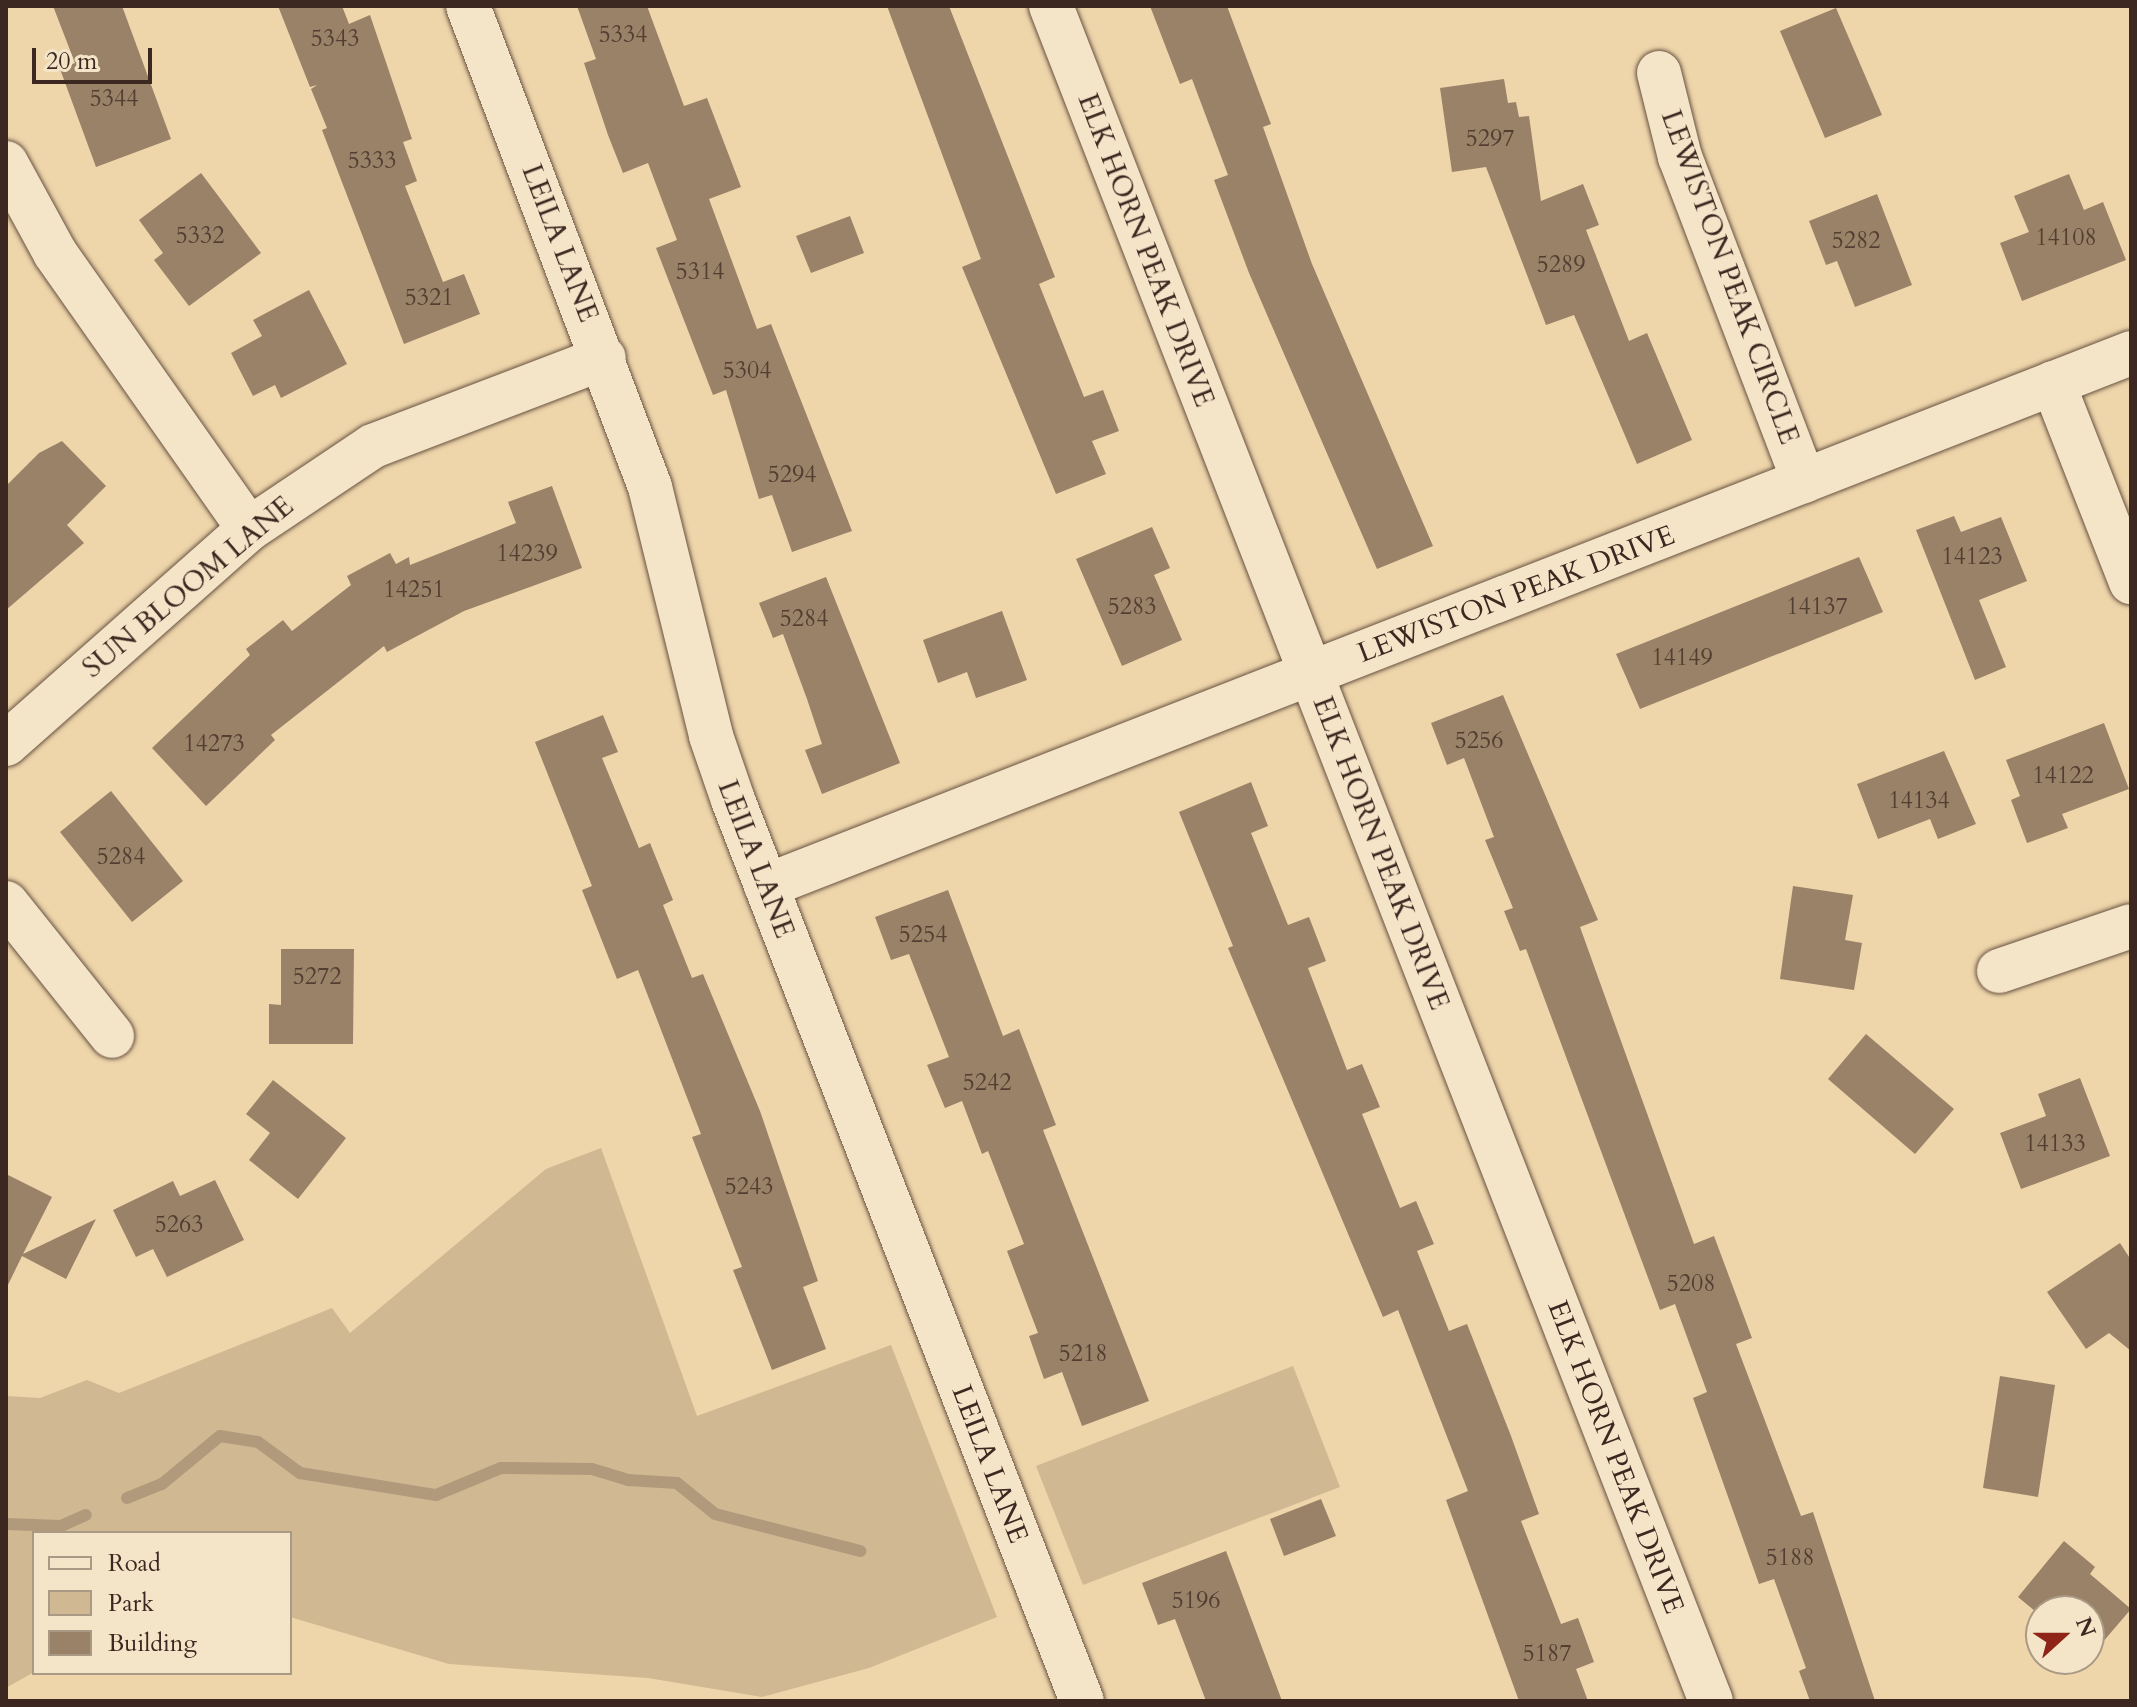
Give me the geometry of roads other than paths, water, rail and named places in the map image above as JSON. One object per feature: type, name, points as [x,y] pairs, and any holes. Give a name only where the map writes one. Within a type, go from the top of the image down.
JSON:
[{"type":"street","name":"LEILA LANE","points":[[468,6],[604,358],[650,487],[711,736],[766,886],[1082,1701]]},
{"type":"street","name":"ELK HORN PEAK DRIVE","points":[[1051,6],[1711,1701]]},
{"type":"street","name":"LEWISTON PEAK CIRCLE","points":[[1659,73],[1680,157],[1804,481]]},
{"type":"street","points":[[6,163],[55,253],[249,529]]},
{"type":"street","name":"LEWISTON PEAK DRIVE","points":[[766,886],[2131,353]]},
{"type":"street","name":"SUN BLOOM LANE","points":[[6,744],[249,529],[373,446],[604,358]]},
{"type":"street","points":[[2053,383],[2131,582]]},
{"type":"street","points":[[6,903],[112,1036]]},
{"type":"street","points":[[1999,971],[2131,926]]},
{"type":"waterway","points":[[127,1498],[162,1484],[220,1436],[258,1442],[300,1473],[436,1495],[501,1468],[592,1469],[628,1480],[677,1483],[715,1514],[860,1551]]},
{"type":"waterway","points":[[6,1524],[61,1526],[86,1515]]}]
